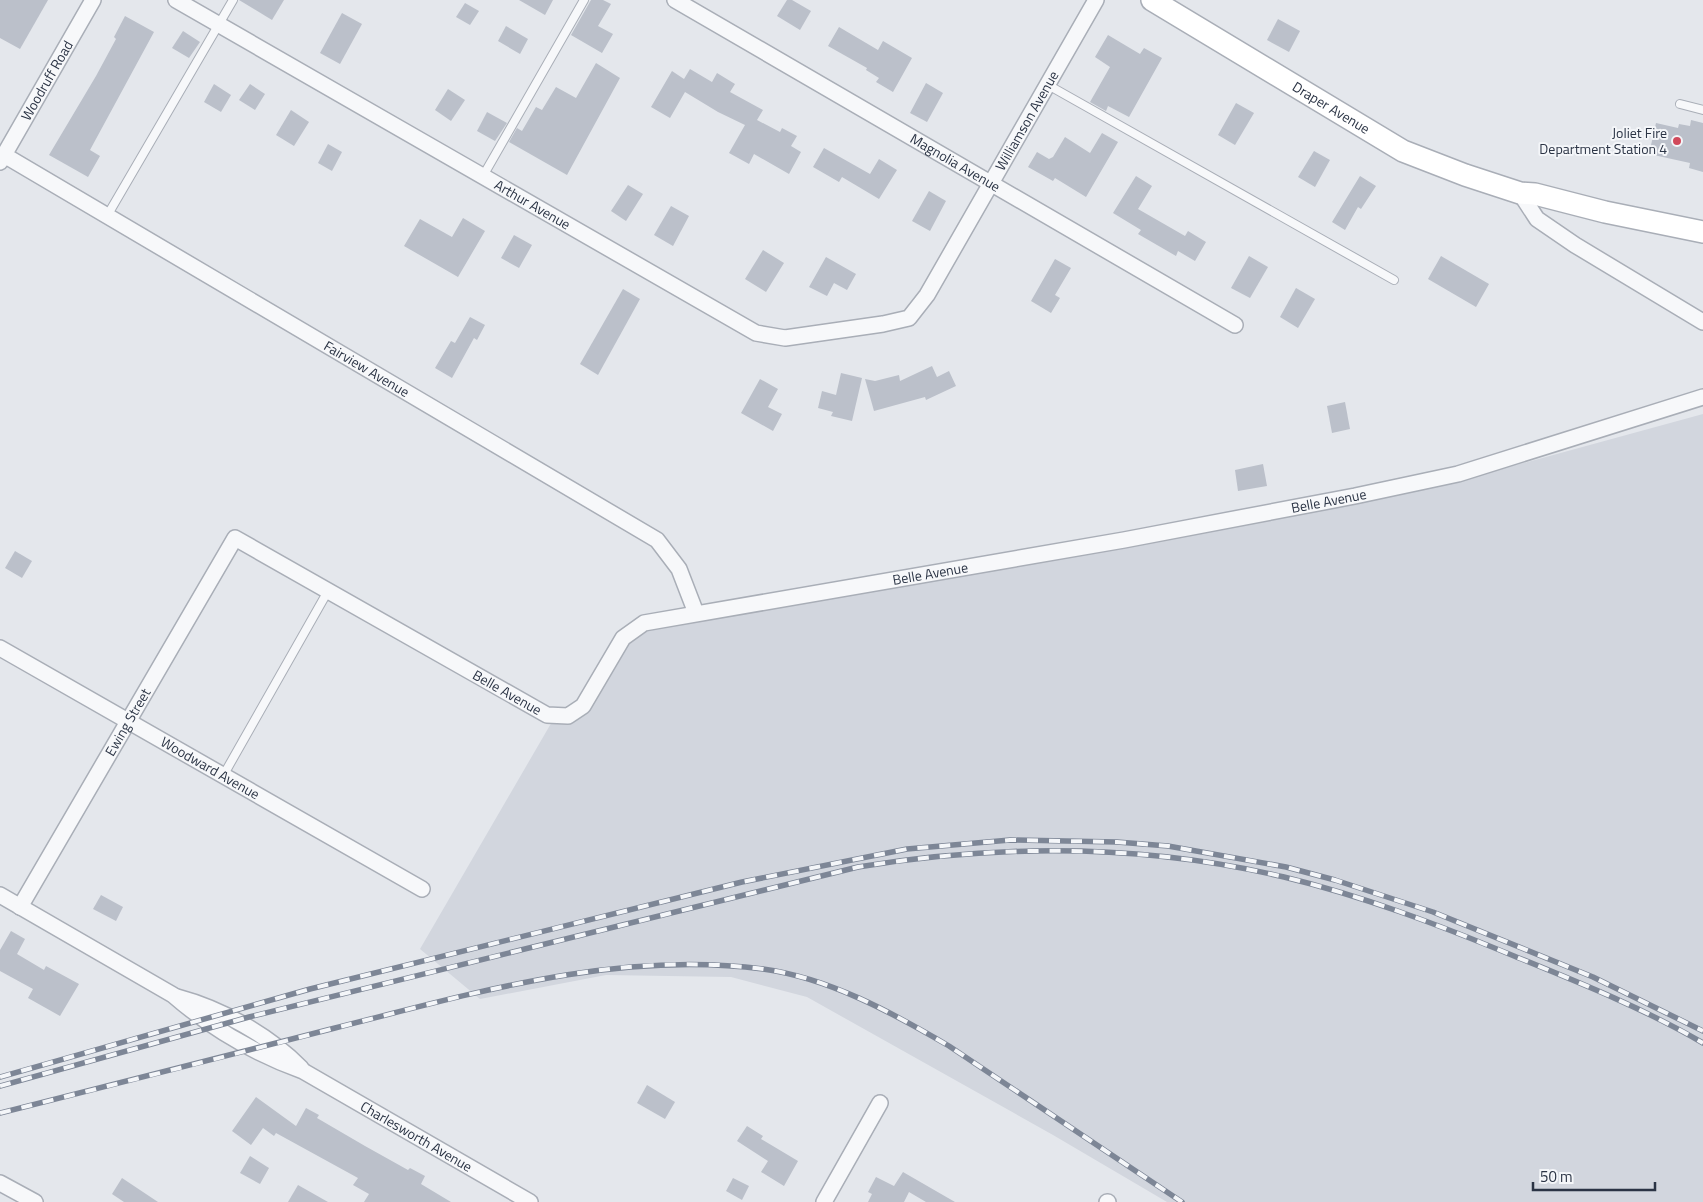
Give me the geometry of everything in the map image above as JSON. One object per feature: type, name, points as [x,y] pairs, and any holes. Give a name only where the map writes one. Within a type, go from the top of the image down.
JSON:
[{"type":"street","name":"Woodruff Road","points":[[4,150],[93,0]]},
{"type":"street","name":"Arthur Avenue","points":[[176,0],[756,333],[785,338],[883,324],[908,318]]},
{"type":"street","name":"Magnolia Avenue","points":[[675,0],[1235,325]]},
{"type":"street","name":"Williamson Avenue","points":[[908,318],[927,295],[992,185],[1096,0]]},
{"type":"street","name":"Draper Avenue","points":[[1152,0],[1403,151],[1465,176],[1520,193],[1535,194],[1606,212],[1703,232]]},
{"type":"street","name":"Fairview Avenue","points":[[4,150],[106,217],[657,540],[679,569],[696,613]]},
{"type":"street","points":[[1520,193],[1537,219],[1559,235],[1703,322]]},
{"type":"street","name":"Belle Avenue","points":[[235,538],[547,715],[568,716],[582,706],[623,638],[644,623],[1124,540],[1458,474],[1703,398]]},
{"type":"street","name":"Ewing Street","points":[[20,907],[235,538]]},
{"type":"street","name":"Woodward Avenue","points":[[0,648],[422,889]]},
{"type":"street","name":"Charlesworth Avenue","points":[[0,895],[173,996],[205,1004],[281,1049],[303,1071],[530,1202]]},
{"type":"street","points":[[824,1202],[880,1103]]},
{"type":"street","points":[[0,1183],[35,1202]]},
{"type":"lane","points":[[106,217],[233,0]]},
{"type":"lane","points":[[483,176],[584,0]]},
{"type":"lane","points":[[1048,85],[1394,280]]},
{"type":"lane","points":[[1680,104],[1703,110]]},
{"type":"lane","points":[[223,776],[328,591]]},
{"type":"shaded area","points":[[1703,414],[1703,1202],[1167,1202],[1053,1135],[807,997],[731,977],[606,975],[480,999],[420,949],[553,720],[567,720],[627,640],[646,627],[1454,482]]},
{"type":"building","points":[[0,0],[48,0],[20,49],[0,38]]},
{"type":"building","points":[[239,0],[284,0],[272,20]]},
{"type":"building","points":[[519,0],[553,0],[545,15]]},
{"type":"building","points":[[591,0],[603,0],[611,4],[598,26],[613,34],[602,53],[571,35]]},
{"type":"building","points":[[787,0],[792,0],[811,11],[800,30],[777,16]]},
{"type":"building","points":[[465,3],[479,11],[470,25],[456,17]]},
{"type":"building","points":[[342,13],[362,24],[340,64],[320,53]]},
{"type":"building","points":[[125,16],[154,32],[90,150],[100,156],[88,177],[49,155],[96,76],[116,39],[114,37]]},
{"type":"building","points":[[1278,19],[1300,31],[1289,52],[1267,40]]},
{"type":"building","points":[[506,26],[528,39],[520,54],[498,41]]},
{"type":"building","points":[[839,27],[878,50],[883,41],[912,58],[893,92],[876,82],[879,78],[866,70],[867,68],[828,46]]},
{"type":"building","points":[[183,31],[200,42],[189,58],[172,48]]},
{"type":"building","points":[[1108,35],[1140,54],[1144,48],[1162,58],[1129,117],[1108,106],[1106,111],[1090,102],[1110,67],[1095,57]]},
{"type":"building","points":[[596,63],[620,78],[567,175],[509,142],[517,128],[522,131],[536,107],[542,110],[556,87],[576,98]]},
{"type":"building","points":[[690,69],[712,82],[717,73],[735,84],[730,92],[763,110],[757,120],[780,132],[782,128],[797,136],[791,146],[801,152],[789,174],[754,154],[749,164],[729,153],[745,125],[718,112],[685,92],[670,118],[651,107],[672,71],[684,79]]},
{"type":"building","points":[[926,83],[943,93],[927,122],[910,113]]},
{"type":"building","points":[[214,84],[231,95],[221,112],[204,102]]},
{"type":"building","points":[[250,84],[265,94],[255,110],[239,100]]},
{"type":"building","points":[[448,89],[465,100],[451,121],[435,110]]},
{"type":"building","points":[[1236,103],[1254,113],[1235,145],[1218,135]]},
{"type":"building","points":[[291,110],[309,122],[294,146],[276,135]]},
{"type":"building","points":[[487,112],[507,123],[495,141],[477,131]]},
{"type":"building","name":"Joliet Fire Department Station 4","points":[[1691,120],[1703,123],[1703,172],[1689,168],[1690,163],[1649,154],[1656,123],[1678,128],[1679,124],[1690,126]]},
{"type":"building","points":[[1102,133],[1118,142],[1086,197],[1055,178],[1053,181],[1028,167],[1037,152],[1049,159],[1053,157],[1065,137],[1090,153]]},
{"type":"building","points":[[328,144],[342,152],[332,171],[318,163]]},
{"type":"building","points":[[824,148],[870,174],[879,159],[897,170],[879,199],[842,177],[839,182],[813,167]]},
{"type":"building","points":[[1314,151],[1330,160],[1315,187],[1298,177]]},
{"type":"building","points":[[1136,176],[1152,186],[1138,209],[1185,236],[1188,231],[1206,242],[1195,261],[1178,251],[1176,256],[1138,234],[1141,230],[1113,213]]},
{"type":"building","points":[[1360,176],[1376,186],[1361,209],[1358,207],[1345,230],[1332,222]]},
{"type":"building","points":[[628,185],[643,194],[626,221],[611,211]]},
{"type":"building","points":[[929,191],[946,201],[930,231],[912,221]]},
{"type":"building","points":[[671,206],[689,216],[673,246],[654,235]]},
{"type":"building","points":[[463,218],[485,231],[458,277],[404,246],[420,219],[452,237]]},
{"type":"building","points":[[514,235],[532,245],[519,268],[501,258]]},
{"type":"building","points":[[763,250],[784,263],[766,292],[745,279]]},
{"type":"building","points":[[1249,256],[1268,267],[1250,298],[1231,288]]},
{"type":"building","points":[[1441,256],[1489,284],[1476,307],[1428,279]]},
{"type":"building","points":[[826,257],[856,274],[847,290],[834,283],[827,296],[809,287]]},
{"type":"building","points":[[1055,259],[1071,268],[1055,295],[1060,298],[1051,313],[1031,301]]},
{"type":"building","points":[[1296,288],[1315,299],[1298,328],[1280,317]]},
{"type":"building","points":[[623,289],[640,299],[598,375],[580,364]]},
{"type":"building","points":[[470,317],[485,325],[477,340],[474,338],[452,378],[435,368],[451,341],[455,343]]},
{"type":"building","points":[[932,366],[937,377],[949,371],[956,386],[926,400],[925,397],[874,411],[865,379],[875,381],[899,375],[900,381]]},
{"type":"building","points":[[841,373],[862,378],[852,421],[831,416],[833,412],[818,408],[822,391],[836,395]]},
{"type":"building","points":[[760,379],[778,389],[768,407],[782,414],[773,431],[741,413]]},
{"type":"building","points":[[1345,402],[1350,429],[1332,433],[1327,406]]},
{"type":"building","points":[[1263,464],[1267,486],[1238,491],[1235,470]]},
{"type":"building","points":[[15,551],[32,561],[22,578],[5,568]]},
{"type":"building","points":[[101,895],[123,907],[116,921],[93,909]]},
{"type":"building","points":[[11,931],[25,939],[17,954],[44,970],[46,966],[79,984],[60,1016],[28,998],[33,989],[0,971],[0,950]]},
{"type":"building","points":[[647,1085],[675,1102],[665,1119],[637,1103]]},
{"type":"building","points":[[256,1097],[296,1126],[306,1108],[319,1115],[317,1118],[365,1146],[408,1170],[410,1168],[425,1176],[421,1184],[451,1202],[364,1202],[369,1194],[353,1185],[358,1178],[276,1133],[274,1136],[263,1128],[251,1145],[232,1131]]},
{"type":"building","points":[[747,1126],[763,1136],[761,1139],[798,1161],[784,1186],[761,1172],[768,1161],[737,1141]]},
{"type":"building","points":[[250,1156],[269,1168],[260,1184],[240,1173]]},
{"type":"building","points":[[903,1172],[955,1202],[926,1202],[909,1192],[904,1202],[868,1202],[872,1194],[868,1192],[876,1177],[894,1186]]},
{"type":"building","points":[[122,1178],[158,1202],[124,1202],[112,1194]]},
{"type":"building","points":[[733,1178],[749,1186],[742,1200],[726,1191]]},
{"type":"building","points":[[298,1185],[328,1202],[288,1202]]},
{"type":"railway","points":[[0,1077],[310,989],[742,882],[907,849],[1010,840],[1117,842],[1168,846],[1286,867],[1335,880],[1433,912],[1593,977],[1703,1031]]},
{"type":"railway","points":[[0,1086],[249,1017],[858,867],[911,859],[1018,851],[1125,853],[1178,858],[1284,877],[1343,893],[1429,922],[1486,944],[1610,996],[1657,1018],[1703,1043]]},
{"type":"railway","points":[[0,1113],[440,1001],[547,978],[654,965],[709,965],[763,969],[788,973],[836,988],[905,1021],[949,1046],[1182,1202]]},
{"type":"place","name":"Joliet Fire Department Station 4","points":[[1677,141]]}]
